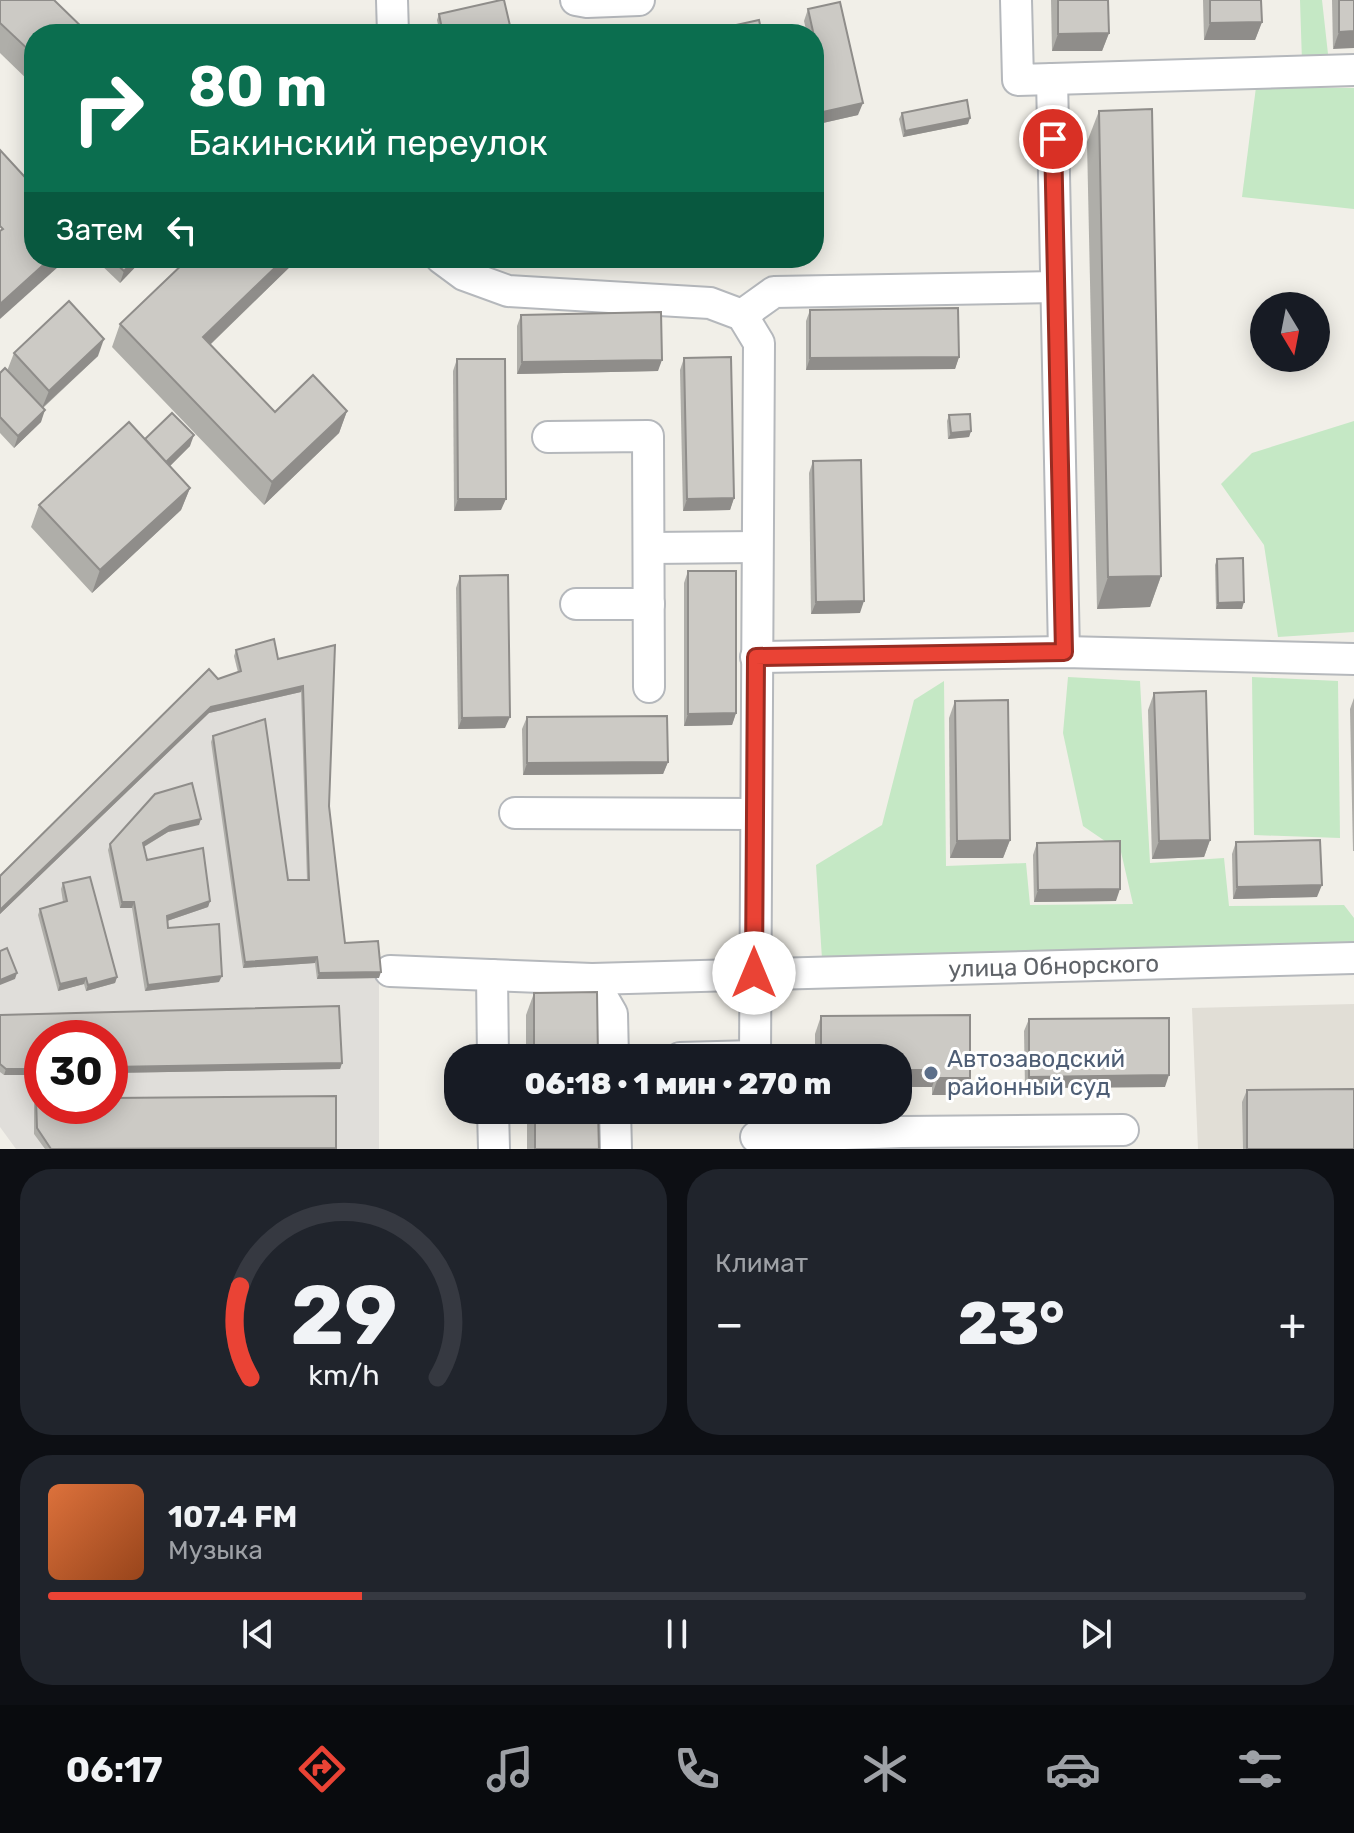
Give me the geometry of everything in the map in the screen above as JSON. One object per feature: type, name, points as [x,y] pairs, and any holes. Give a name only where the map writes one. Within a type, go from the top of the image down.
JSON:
[{"type":"street","points":[[392,0],[393,24]]},
{"type":"street","points":[[576,0],[639,0]]},
{"type":"street","points":[[1016,0],[1018,80],[1354,70]]},
{"type":"street","points":[[1052,79],[1064,652]]},
{"type":"street","points":[[455,268],[464,275],[508,291],[710,303],[742,315],[759,343],[755,1044]]},
{"type":"street","points":[[742,315],[774,292],[1056,287]]},
{"type":"street","points":[[548,437],[648,436],[649,687]]},
{"type":"street","points":[[650,548],[757,547]]},
{"type":"street","points":[[576,604],[649,604]]},
{"type":"street","points":[[756,657],[1064,652],[1354,659]]},
{"type":"street","points":[[515,813],[755,814]]},
{"type":"street","name":"улица Обнорского","points":[[390,971],[592,979],[1354,958]]},
{"type":"street","points":[[492,975],[493,1044]]},
{"type":"street","points":[[592,979],[612,1014],[613,1044]]},
{"type":"street","points":[[493,1124],[494,1149]]},
{"type":"street","points":[[615,1124],[616,1149]]},
{"type":"street","points":[[756,1132],[902,1141],[1088,1140],[1123,1130]]},
{"type":"shaded area","points":[[272,645],[276,665],[333,651],[327,812],[343,949],[379,978],[379,1149],[16,1149],[0,1127],[0,880],[216,685],[239,677],[234,656]]},
{"type":"shaded area","points":[[1354,1004],[1354,1149],[1198,1149],[1192,1008]]},
{"type":"green space","points":[[1300,0],[1322,0],[1328,54],[1354,55],[1302,62]]},
{"type":"green space","points":[[1256,87],[1354,88],[1354,209],[1242,197]]},
{"type":"green space","points":[[1354,421],[1354,632],[1278,637],[1264,545],[1221,484],[1252,453]]},
{"type":"green space","points":[[1068,677],[1140,681],[1150,863],[1224,858],[1229,906],[1344,905],[1354,918],[1354,946],[822,959],[816,865],[882,825],[914,700],[944,681],[946,866],[1026,863],[1030,905],[1133,904],[1121,852],[1083,826],[1063,733]]},
{"type":"green space","points":[[1252,677],[1338,681],[1340,838],[1254,835]]},
{"type":"building","points":[[0,0],[54,0],[79,24],[24,24],[24,46],[0,23]]},
{"type":"building","points":[[504,0],[510,24],[441,24],[439,14]]},
{"type":"building","points":[[1058,0],[1108,0],[1109,33],[1058,34]]},
{"type":"building","points":[[1210,0],[1261,0],[1262,22],[1210,23]]},
{"type":"building","points":[[1339,0],[1354,0],[1354,31],[1339,32]]},
{"type":"building","points":[[840,2],[863,103],[824,112],[824,24],[811,24],[808,9]]},
{"type":"building","points":[[967,100],[970,118],[905,131],[902,113]]},
{"type":"building","points":[[1152,109],[1161,576],[1108,577],[1099,111]]},
{"type":"building","points":[[0,150],[24,176],[24,268],[40,268],[0,304],[0,231],[3,229],[0,226]]},
{"type":"building","points":[[179,268],[275,268],[203,337],[275,412],[313,375],[347,411],[272,482],[120,324]]},
{"type":"building","points":[[69,301],[104,339],[49,391],[14,353]]},
{"type":"building","points":[[958,308],[959,357],[810,358],[810,310]]},
{"type":"building","points":[[661,312],[662,360],[522,362],[521,315]]},
{"type":"building","points":[[731,357],[734,498],[687,499],[684,358]]},
{"type":"building","points":[[457,359],[505,359],[506,499],[458,499]]},
{"type":"building","points":[[5,368],[45,410],[18,436],[0,417],[0,373]]},
{"type":"building","points":[[172,413],[194,435],[166,462],[145,439]]},
{"type":"building","points":[[970,414],[971,431],[951,433],[949,415]]},
{"type":"building","points":[[129,422],[190,488],[100,570],[39,505]]},
{"type":"building","points":[[861,460],[864,601],[816,602],[813,461]]},
{"type":"building","points":[[1243,558],[1244,602],[1218,603],[1217,559]]},
{"type":"building","points":[[688,571],[736,571],[736,713],[688,714]]},
{"type":"building","points":[[508,575],[510,717],[462,718],[460,576]]},
{"type":"building","points":[[274,639],[278,659],[335,645],[329,806],[345,943],[378,941],[381,972],[319,973],[317,957],[245,962],[213,736],[265,719],[288,880],[309,880],[303,686],[211,707],[0,910],[0,876],[209,669],[218,679],[241,671],[236,650]]},
{"type":"building","points":[[1206,691],[1210,840],[1159,841],[1154,693]]},
{"type":"building","points":[[1008,700],[1010,840],[957,841],[955,701]]},
{"type":"building","points":[[667,716],[668,762],[527,763],[527,717]]},
{"type":"building","points":[[192,783],[201,819],[170,826],[143,843],[147,860],[203,848],[210,901],[167,916],[168,928],[219,924],[222,976],[148,985],[134,902],[122,902],[110,844],[155,794]]},
{"type":"building","points":[[1320,840],[1322,885],[1237,887],[1236,842]]},
{"type":"building","points":[[1120,841],[1120,889],[1038,890],[1037,843]]},
{"type":"building","points":[[90,877],[117,977],[88,985],[86,978],[60,984],[40,909],[67,901],[63,883]]},
{"type":"building","points":[[7,948],[17,973],[0,980],[0,951]]},
{"type":"building","points":[[597,992],[598,1044],[534,1044],[534,993]]},
{"type":"building","points":[[339,1006],[342,1063],[128,1067],[128,1020],[24,1020],[24,1069],[6,1069],[0,1064],[0,1015]]},
{"type":"building","points":[[970,1015],[970,1078],[938,1078],[938,1070],[912,1070],[912,1044],[821,1044],[821,1016]]},
{"type":"building","points":[[1169,1018],[1169,1075],[1029,1077],[1029,1019]]},
{"type":"building","points":[[1354,1089],[1354,1149],[1247,1149],[1247,1090]]},
{"type":"building","points":[[336,1096],[336,1148],[51,1149],[37,1128],[37,1124],[128,1124],[128,1098]]},
{"type":"building","points":[[535,1124],[598,1124],[599,1149],[535,1149]]},
{"type":"place","name":"Автозаводский районный суд","points":[[931,1073]]},
{"type":"route","points":[[754,973],[756,657],[1064,652],[1053,139]]}]
